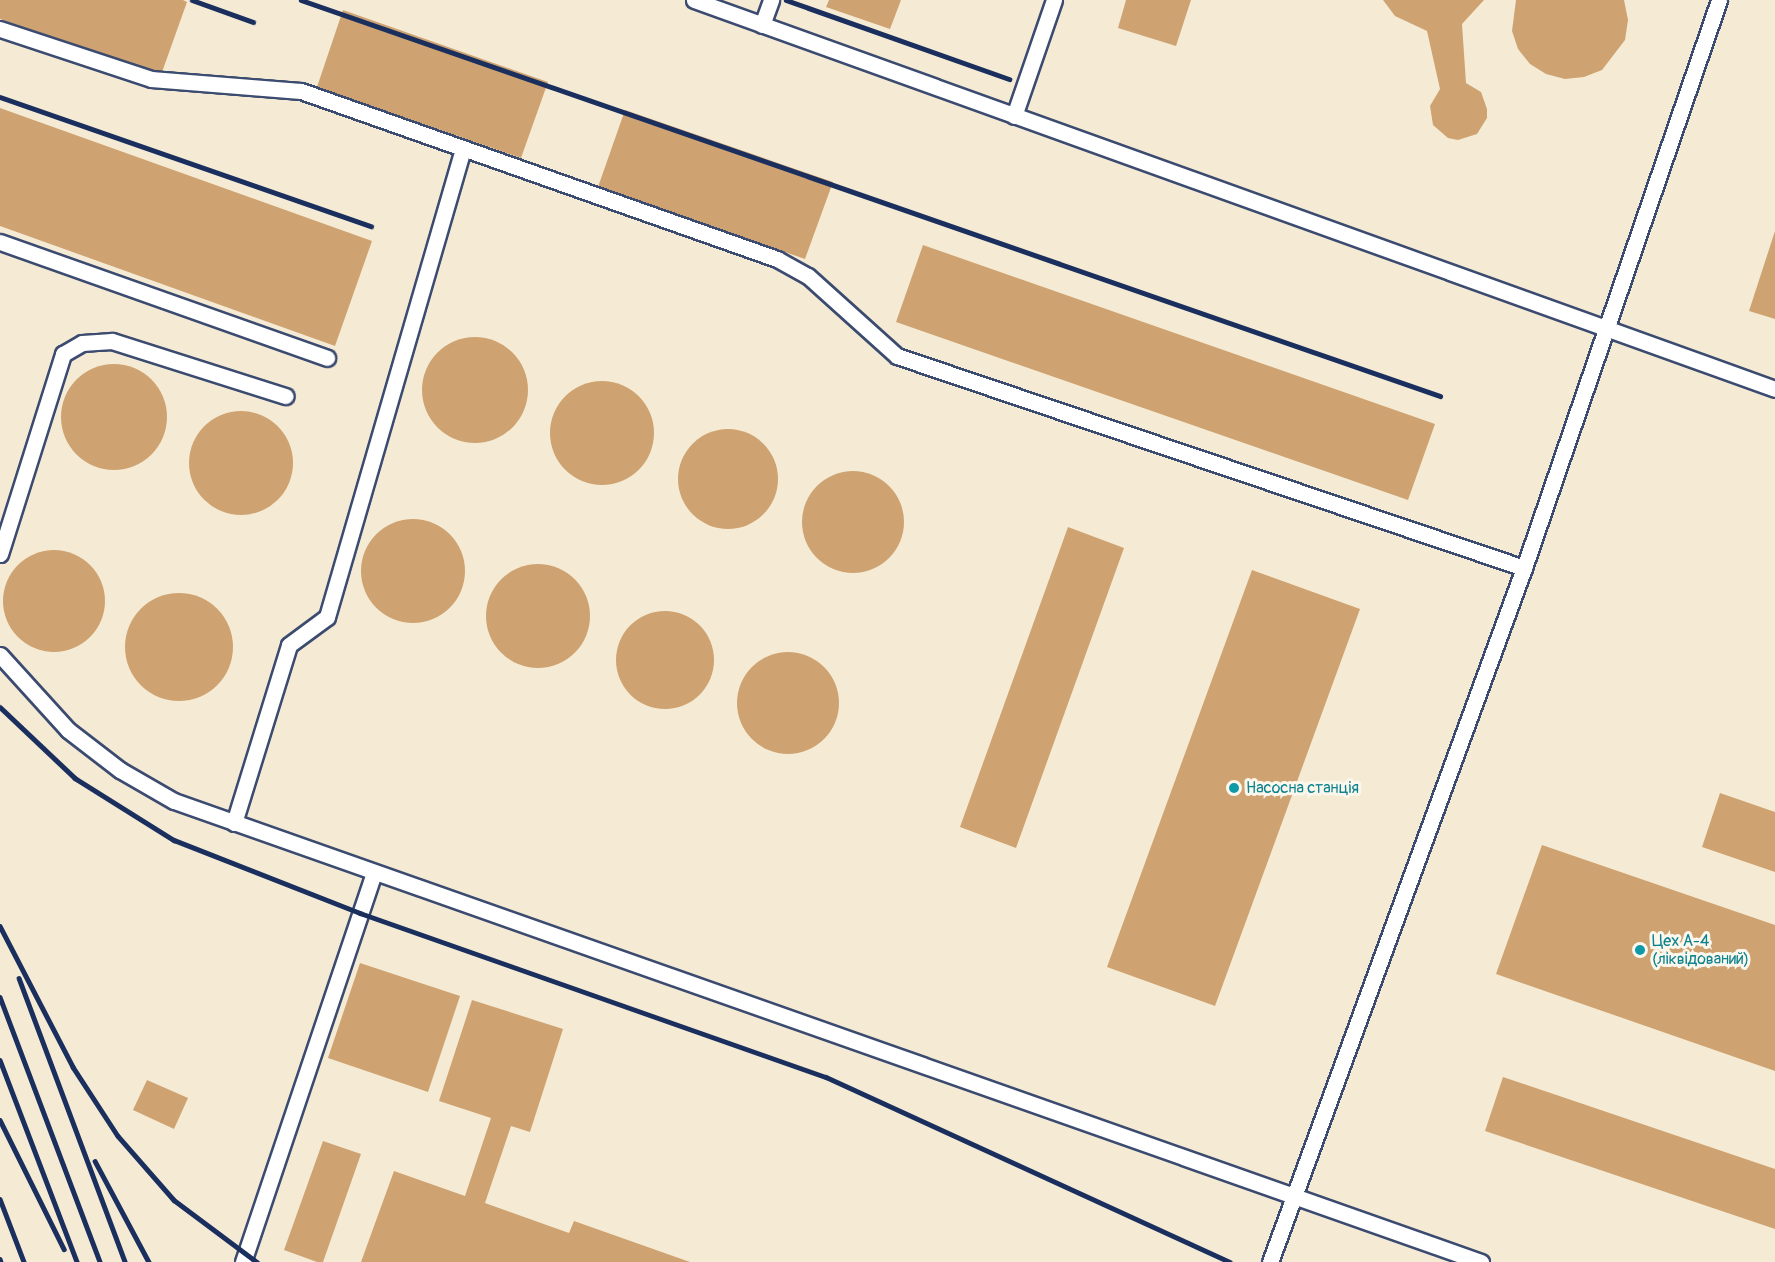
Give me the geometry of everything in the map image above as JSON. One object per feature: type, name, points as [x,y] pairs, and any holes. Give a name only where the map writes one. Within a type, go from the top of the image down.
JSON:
[{"type":"lane","points":[[694,0],[1608,331],[1775,389]]},
{"type":"lane","points":[[762,25],[771,0]]},
{"type":"lane","points":[[1014,116],[1054,0]]},
{"type":"lane","points":[[1270,1262],[1524,568],[1608,331],[1719,0]]},
{"type":"lane","points":[[0,29],[151,79],[301,91],[777,259],[808,276],[897,356],[1524,568]]},
{"type":"lane","points":[[234,823],[290,645],[327,617],[463,148]]},
{"type":"lane","points":[[0,242],[327,358]]},
{"type":"lane","points":[[0,554],[63,354],[82,343],[112,341],[285,396]]},
{"type":"lane","points":[[0,655],[68,730],[120,770],[174,801],[1481,1262]]},
{"type":"lane","points":[[243,1262],[374,873]]},
{"type":"building","points":[[0,0],[183,0],[187,2],[161,75],[0,19]]},
{"type":"building","points":[[829,0],[901,0],[890,29],[826,7]]},
{"type":"building","points":[[1126,0],[1191,0],[1176,46],[1118,28]]},
{"type":"building","points":[[1383,0],[1484,0],[1462,24],[1466,83],[1481,92],[1487,109],[1487,118],[1477,134],[1458,140],[1448,138],[1433,125],[1430,106],[1440,89],[1427,31],[1395,16]]},
{"type":"building","points":[[1516,0],[1624,0],[1628,20],[1625,40],[1602,70],[1584,77],[1565,79],[1546,74],[1530,64],[1518,49],[1512,31]]},
{"type":"building","points":[[343,10],[548,82],[521,158],[317,87]]},
{"type":"building","points":[[0,108],[372,241],[335,346],[0,226]]},
{"type":"building","points":[[625,110],[833,182],[805,259],[598,187]]},
{"type":"building","points":[[1775,231],[1775,319],[1749,311]]},
{"type":"building","points":[[923,245],[1435,424],[1408,500],[896,322]]},
{"type":"building","points":[[475,337],[495,341],[513,352],[524,370],[528,390],[524,410],[513,428],[495,439],[475,443],[455,439],[437,428],[426,410],[422,390],[426,370],[437,352],[455,341]]},
{"type":"building","points":[[114,364],[134,368],[151,380],[163,397],[167,417],[163,437],[151,454],[134,466],[114,470],[94,466],[77,454],[65,437],[61,417],[65,397],[77,380],[94,368]]},
{"type":"building","points":[[602,381],[622,385],[639,396],[650,413],[654,433],[650,453],[639,470],[622,481],[602,485],[582,481],[565,470],[554,453],[550,433],[554,413],[565,396],[582,385]]},
{"type":"building","points":[[241,411],[261,415],[278,426],[289,443],[293,463],[289,483],[278,500],[261,511],[241,515],[221,511],[204,500],[193,483],[189,463],[193,443],[204,426],[221,415]]},
{"type":"building","points":[[728,429],[747,433],[763,444],[774,460],[778,479],[774,498],[763,514],[747,525],[728,529],[709,525],[693,514],[682,498],[678,479],[682,460],[693,444],[709,433]]},
{"type":"building","points":[[853,471],[872,475],[889,486],[900,503],[904,522],[900,541],[889,558],[872,569],[853,573],[834,569],[817,558],[806,541],[802,522],[806,503],[817,486],[834,475]]},
{"type":"building","points":[[413,519],[433,523],[450,534],[461,551],[465,571],[461,591],[450,608],[433,619],[413,623],[393,619],[376,608],[365,591],[361,571],[365,551],[376,534],[393,523]]},
{"type":"building","points":[[1068,527],[1124,548],[1016,848],[960,827]]},
{"type":"building","points":[[54,550],[83,558],[97,572],[105,601],[97,630],[83,644],[54,652],[25,644],[11,630],[3,601],[11,572],[25,558]]},
{"type":"building","points":[[538,564],[558,568],[575,579],[586,596],[590,616],[586,636],[575,653],[558,664],[538,668],[518,664],[501,653],[490,636],[486,616],[490,596],[501,579],[518,568]]},
{"type":"building","name":"Насосна станція","points":[[1252,570],[1360,609],[1215,1006],[1107,967]]},
{"type":"building","points":[[179,593],[200,597],[217,609],[229,626],[233,647],[229,668],[217,685],[200,697],[179,701],[158,697],[141,685],[129,668],[125,647],[129,626],[141,609],[158,597]]},
{"type":"building","points":[[665,611],[684,615],[700,625],[710,641],[714,660],[710,679],[700,695],[684,705],[665,709],[646,705],[630,695],[620,679],[616,660],[620,641],[630,625],[646,615]]},
{"type":"building","points":[[788,652],[807,656],[824,667],[835,684],[839,703],[835,722],[824,739],[807,750],[788,754],[769,750],[752,739],[741,722],[737,703],[741,684],[752,667],[769,656]]},
{"type":"building","points":[[1720,793],[1775,812],[1775,872],[1702,847]]},
{"type":"building","name":"Цех А-4 (ліквідований)","points":[[1542,845],[1775,925],[1775,1071],[1496,974]]},
{"type":"building","points":[[360,963],[460,996],[428,1092],[328,1058]]},
{"type":"building","points":[[472,1000],[563,1029],[530,1132],[511,1126],[485,1203],[569,1233],[574,1221],[690,1262],[361,1262],[394,1171],[465,1196],[491,1118],[439,1101]]},
{"type":"building","points":[[1503,1077],[1775,1169],[1775,1229],[1485,1131]]},
{"type":"building","points":[[147,1080],[188,1098],[174,1129],[133,1110]]},
{"type":"building","points":[[323,1141],[361,1154],[323,1262],[317,1262],[284,1250]]},
{"type":"railway","points":[[192,0],[253,22]]},
{"type":"railway","points":[[301,0],[1440,396]]},
{"type":"railway","points":[[786,0],[1009,79]]},
{"type":"railway","points":[[0,97],[371,226]]},
{"type":"railway","points":[[0,707],[75,778],[174,840],[360,913],[826,1077],[1230,1262]]},
{"type":"railway","points":[[0,926],[73,1067],[118,1136],[174,1200],[257,1262]]},
{"type":"railway","points":[[19,978],[125,1262]]},
{"type":"railway","points":[[0,997],[100,1262]]},
{"type":"railway","points":[[0,1060],[77,1262]]},
{"type":"railway","points":[[0,1120],[64,1249]]},
{"type":"railway","points":[[95,1161],[149,1262]]},
{"type":"railway","points":[[0,1199],[24,1262]]},
{"type":"place","name":"Насосна станція","points":[[1234,788]]},
{"type":"place","name":"Цех А-4 (ліквідований)","points":[[1640,950]]}]
